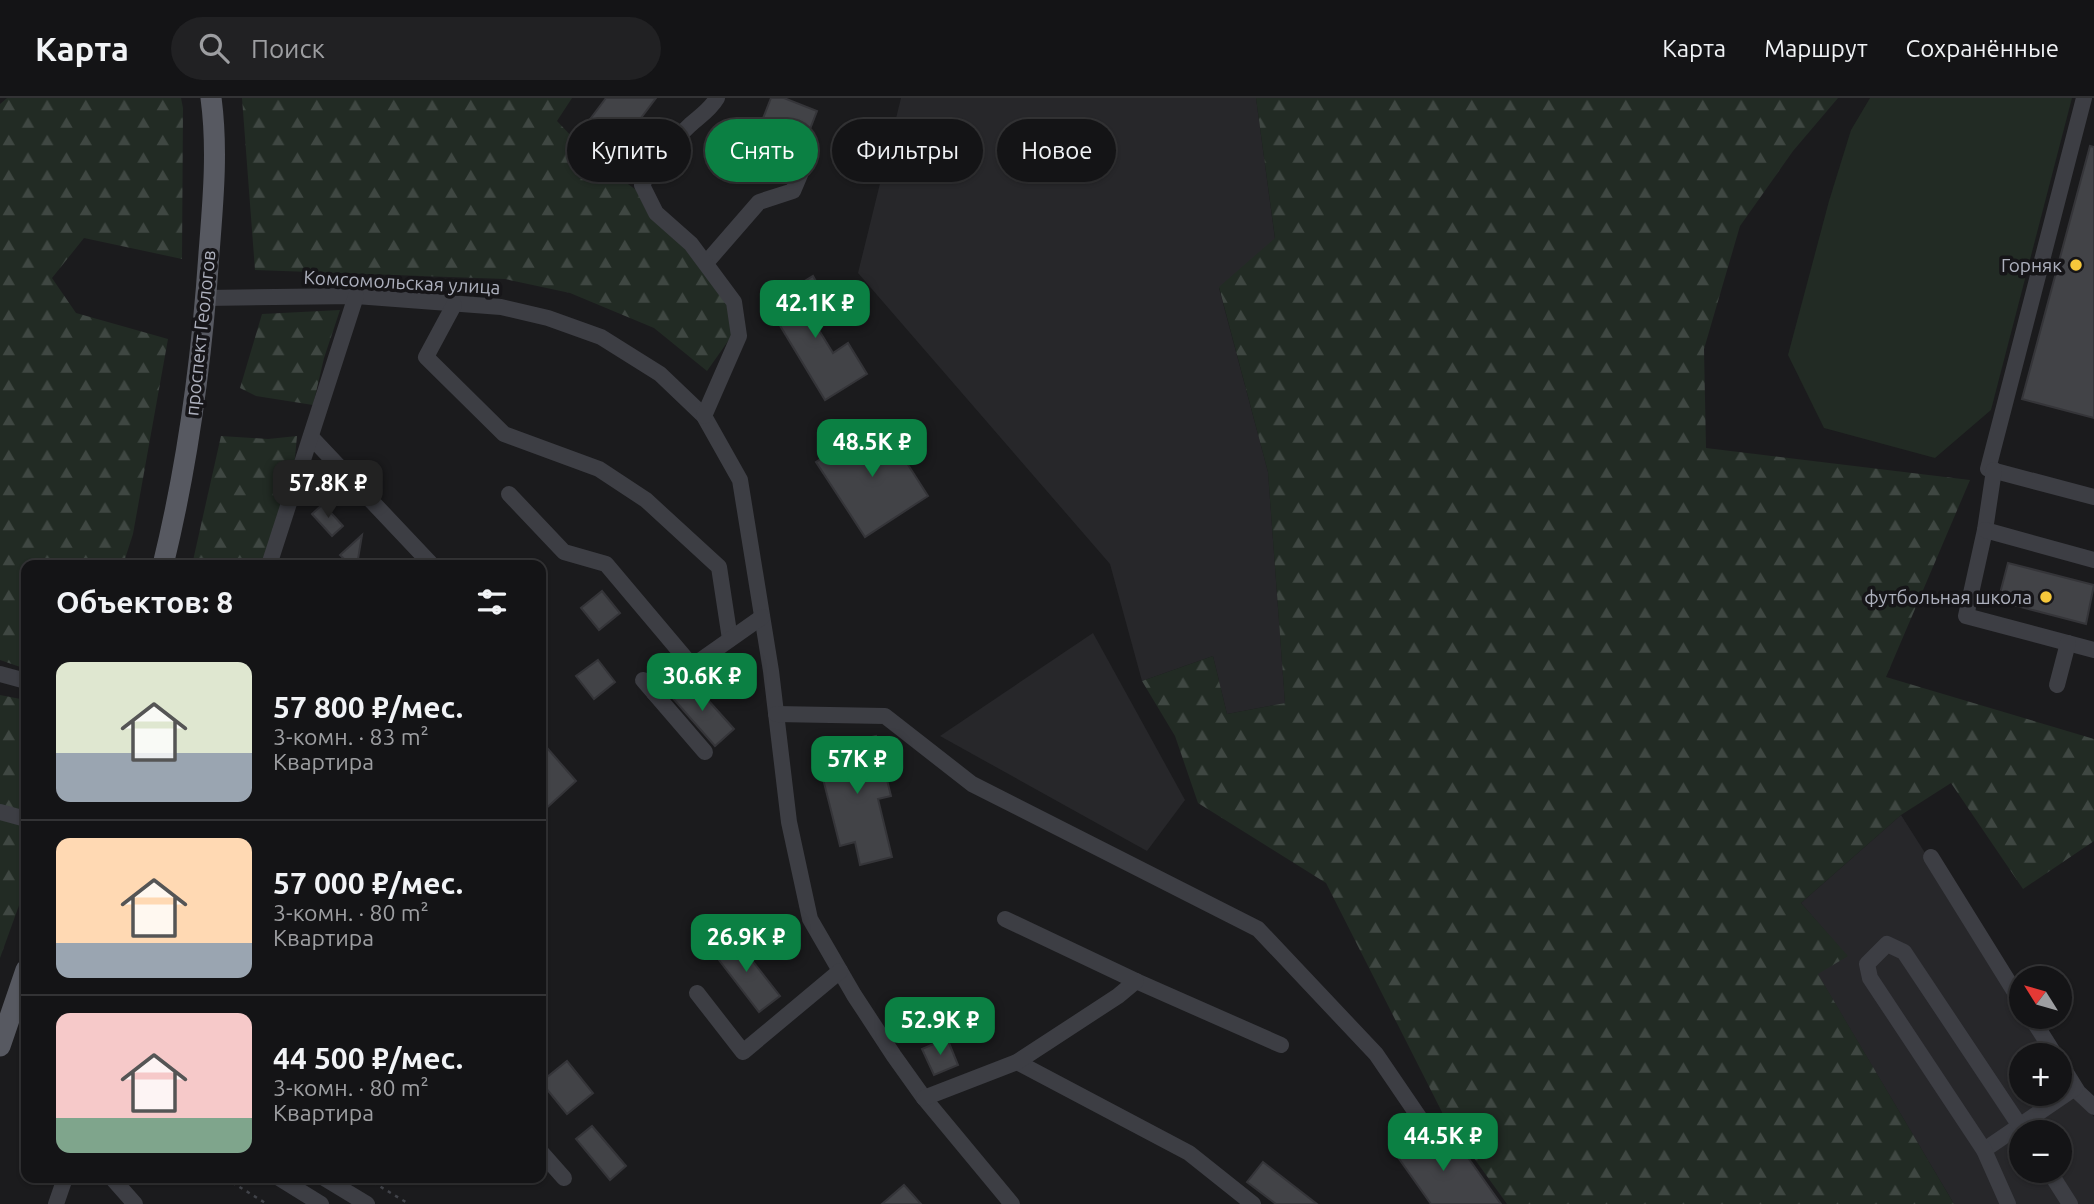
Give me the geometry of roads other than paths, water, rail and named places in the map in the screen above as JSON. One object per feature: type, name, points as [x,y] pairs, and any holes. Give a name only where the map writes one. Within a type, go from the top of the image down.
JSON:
[{"type":"main road","name":"проспект Геологов","points":[[164,560],[177,507],[194,402],[206,299],[214,195],[211,98]]},
{"type":"main road","points":[[0,1046],[18,1019],[21,1001]]},
{"type":"street","points":[[704,416],[739,336],[734,302],[691,244],[656,213],[642,185],[653,164],[717,98]]},
{"type":"street","points":[[2084,98],[1988,469],[2094,497]]},
{"type":"street","points":[[706,263],[760,202],[793,191],[797,182]]},
{"type":"street","name":"Комсомольская улица","points":[[206,299],[356,296],[501,307],[548,318],[601,338],[660,374],[704,416],[740,480],[776,714],[789,822],[810,919],[894,1056],[924,1098],[1012,1204]]},
{"type":"street","points":[[271,560],[356,296]]},
{"type":"street","points":[[454,305],[426,357],[504,434],[599,469],[646,500],[719,567],[730,639]]},
{"type":"street","points":[[311,437],[427,560]]},
{"type":"street","points":[[1994,470],[1985,530],[1966,616],[2094,650]]},
{"type":"street","points":[[509,494],[564,552],[606,564],[692,666]]},
{"type":"street","points":[[1985,530],[2094,560]]},
{"type":"street","points":[[654,693],[762,617]]},
{"type":"street","points":[[2057,685],[2068,643]]},
{"type":"street","points":[[0,674],[21,680]]},
{"type":"street","points":[[643,680],[705,752]]},
{"type":"street","points":[[776,714],[884,716],[971,784],[1258,929],[1376,1054],[1436,1142]]},
{"type":"street","points":[[0,813],[21,818]]},
{"type":"street","points":[[1931,857],[2009,983]]},
{"type":"street","points":[[1005,919],[1281,1045]]},
{"type":"street","points":[[2008,1204],[1984,1150],[1870,978],[1867,964],[1887,944],[1904,952],[2016,1120]]},
{"type":"street","points":[[697,993],[743,1052],[841,971]]},
{"type":"street","points":[[924,1098],[1017,1062],[1118,996],[1136,981]]},
{"type":"street","points":[[1017,1062],[1189,1153],[1253,1204]]},
{"type":"street","points":[[2072,1083],[2094,1107]]},
{"type":"street","points":[[2034,1120],[2075,1088]]},
{"type":"street","points":[[1984,1150],[2009,1136]]},
{"type":"street","points":[[546,1158],[564,1178]]},
{"type":"street","points":[[57,1204],[63,1183]]},
{"type":"street","points":[[117,1183],[135,1204]]},
{"type":"street","points":[[287,1183],[321,1204]]},
{"type":"street","points":[[332,1183],[366,1204]]},
{"type":"street","points":[[2057,1183],[2070,1204]]},
{"type":"place","name":"Горняк","points":[[2076,265]]},
{"type":"place","name":"футбольная школа","points":[[2046,597]]}]
